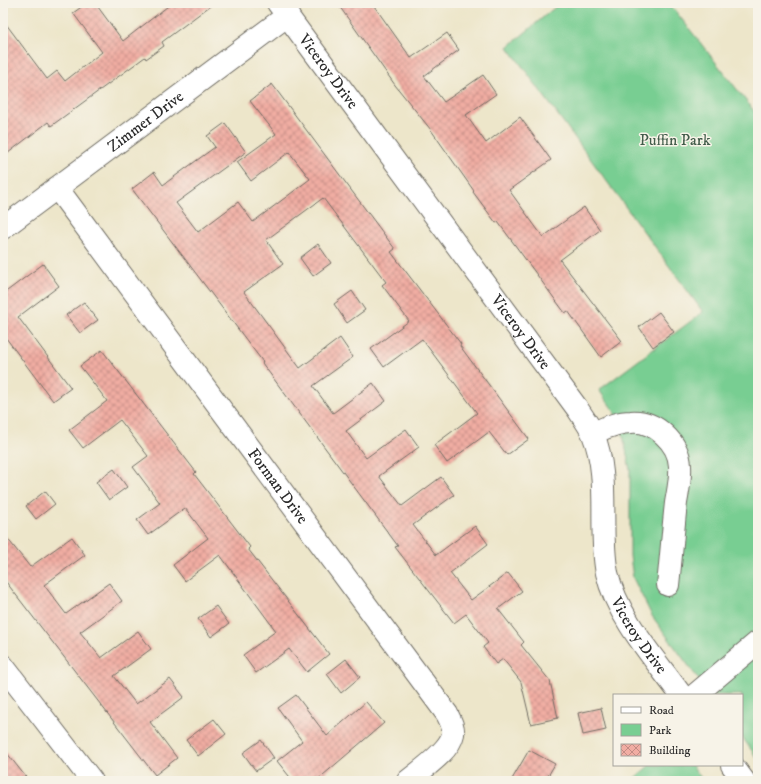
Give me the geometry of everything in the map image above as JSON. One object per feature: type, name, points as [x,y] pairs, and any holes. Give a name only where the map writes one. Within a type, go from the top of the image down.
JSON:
[{"type":"street","name":"Zimmer Drive","points":[[3,228],[57,188],[283,9]]},
{"type":"street","name":"Viceroy Drive","points":[[283,9],[577,408],[593,433],[602,481],[603,545],[608,574],[615,596],[627,620],[680,694]]},
{"type":"street","name":"Forman Drive","points":[[57,188],[447,714],[452,723],[453,733],[450,742],[443,751],[408,781]]},
{"type":"street","points":[[593,433],[615,424],[631,421],[643,423],[656,429],[668,437],[674,446],[680,467],[668,585]]},
{"type":"street","points":[[696,694],[758,642]]},
{"type":"street","points":[[3,666],[92,781]]},
{"type":"street","points":[[733,766],[744,781]]},
{"type":"green space","name":"Puffin Park","points":[[560,3],[669,3],[758,116],[758,759],[743,738],[743,694],[709,694],[652,616],[633,578],[630,556],[630,470],[623,435],[614,411],[599,390],[703,312],[508,47]]},
{"type":"green space","points":[[649,766],[693,766],[703,781],[631,781]]},
{"type":"building","points":[[87,3],[95,3],[123,41],[172,3],[214,3],[162,42],[164,46],[146,59],[145,57],[51,126],[48,122],[3,157],[3,20],[47,79],[57,71],[65,81],[102,52],[73,13]]},
{"type":"building","points":[[337,3],[372,3],[411,58],[447,33],[459,50],[424,76],[444,102],[483,75],[496,94],[466,115],[486,143],[520,117],[551,160],[509,190],[543,237],[584,207],[600,230],[560,260],[622,341],[601,357],[568,311],[565,313],[498,222],[496,223],[431,130],[395,85]]},
{"type":"building","points":[[272,84],[395,249],[391,252],[461,344],[460,346],[529,439],[507,455],[489,432],[447,463],[434,445],[477,413],[422,339],[384,367],[371,349],[409,321],[382,285],[386,282],[323,198],[266,240],[283,264],[244,292],[300,368],[340,338],[353,357],[313,386],[333,413],[373,383],[386,401],[346,431],[366,458],[406,429],[419,447],[379,476],[402,506],[441,477],[454,495],[413,525],[436,555],[475,526],[488,544],[450,573],[471,600],[508,573],[522,591],[498,609],[524,642],[521,645],[550,681],[558,718],[531,724],[521,682],[503,659],[496,664],[483,647],[488,643],[466,614],[454,623],[395,547],[398,546],[262,363],[263,362],[132,189],[154,172],[163,185],[215,147],[207,136],[225,123],[246,152],[176,203],[198,232],[238,202],[253,222],[310,179],[289,152],[251,181],[237,162],[276,134],[250,101]]},
{"type":"building","points":[[318,244],[331,263],[313,276],[300,258]]},
{"type":"building","points":[[43,264],[59,286],[18,317],[71,388],[53,401],[3,334],[3,294]]},
{"type":"building","points":[[352,291],[365,310],[347,323],[334,304]]},
{"type":"building","points":[[84,302],[98,320],[80,333],[66,315]]},
{"type":"building","points":[[659,312],[674,332],[653,347],[639,327]]},
{"type":"building","points":[[102,350],[196,472],[194,474],[250,547],[248,549],[329,654],[307,672],[289,649],[256,673],[243,655],[276,631],[220,555],[185,581],[173,565],[208,538],[185,508],[148,535],[137,520],[160,503],[133,467],[148,456],[120,420],[83,448],[69,430],[107,401],[80,366]]},
{"type":"building","points":[[114,469],[127,487],[109,500],[96,482]]},
{"type":"building","points":[[45,491],[55,504],[36,519],[26,506]]},
{"type":"building","points":[[3,533],[30,567],[72,537],[85,555],[44,585],[66,614],[109,583],[122,601],[80,632],[101,658],[138,631],[151,649],[114,676],[136,704],[170,679],[184,697],[150,722],[177,758],[155,775],[3,578]]},
{"type":"building","points":[[216,606],[229,624],[211,637],[198,619]]},
{"type":"building","points":[[346,659],[360,677],[341,693],[327,674]]},
{"type":"building","points":[[296,695],[327,736],[366,702],[384,723],[316,781],[293,781],[277,761],[302,741],[278,708]]},
{"type":"building","points":[[601,708],[606,730],[583,735],[578,713]]},
{"type":"building","points":[[214,719],[226,734],[198,756],[186,740]]},
{"type":"building","points":[[261,740],[274,758],[256,771],[243,753]]},
{"type":"building","points":[[3,748],[29,781],[3,781]]},
{"type":"building","points":[[529,750],[555,764],[545,781],[511,781]]}]
